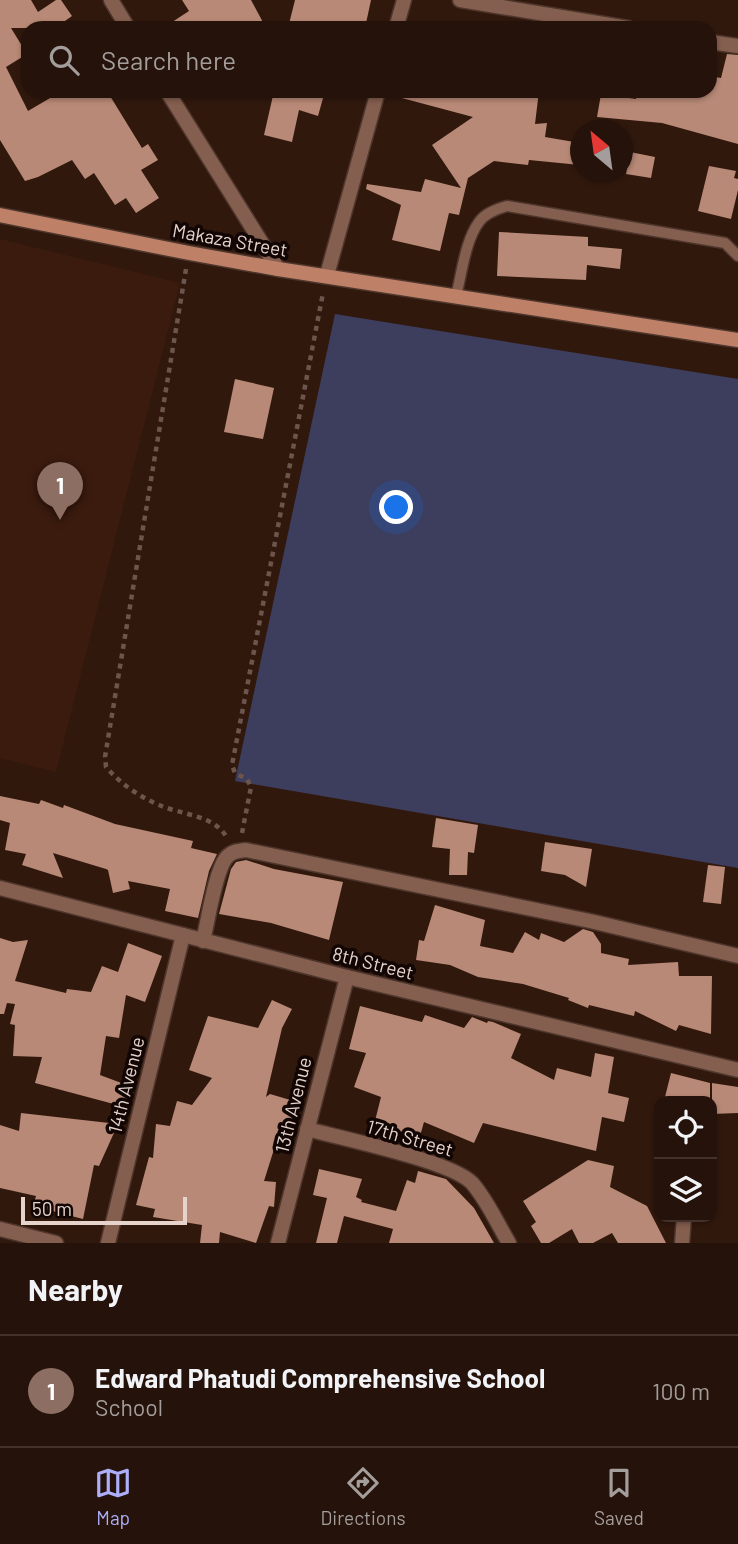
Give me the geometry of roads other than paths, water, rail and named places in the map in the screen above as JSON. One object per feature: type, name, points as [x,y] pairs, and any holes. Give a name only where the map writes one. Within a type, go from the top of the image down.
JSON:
[{"type":"street","points":[[111,0],[124,21]]},
{"type":"street","points":[[398,21],[404,0]]},
{"type":"street","points":[[460,0],[586,21]]},
{"type":"street","points":[[717,43],[738,46]]},
{"type":"street","points":[[171,98],[278,268]]},
{"type":"street","points":[[327,275],[376,98]]},
{"type":"street","name":"Makaza Street","points":[[0,215],[189,253],[738,340]]},
{"type":"street","points":[[203,941],[220,871],[226,858],[236,851],[246,850],[415,884],[738,956]]},
{"type":"street","name":"8th Street","points":[[0,888],[346,977],[738,1070]]},
{"type":"street","name":"14th Avenue","points":[[108,1243],[183,935]]},
{"type":"street","name":"13th Avenue","points":[[278,1243],[346,977]]},
{"type":"street","name":"17th Street","points":[[307,1129],[449,1168],[470,1181],[484,1199],[509,1243]]},
{"type":"street","points":[[682,1243],[684,1222]]},
{"type":"street","points":[[0,1229],[56,1243]]},
{"type":"lane","points":[[456,296],[471,238],[480,220],[492,211],[507,206],[725,243],[738,256]]},
{"type":"place","name":"Edward Phatudi Comprehensive School","points":[[60,520]]}]
